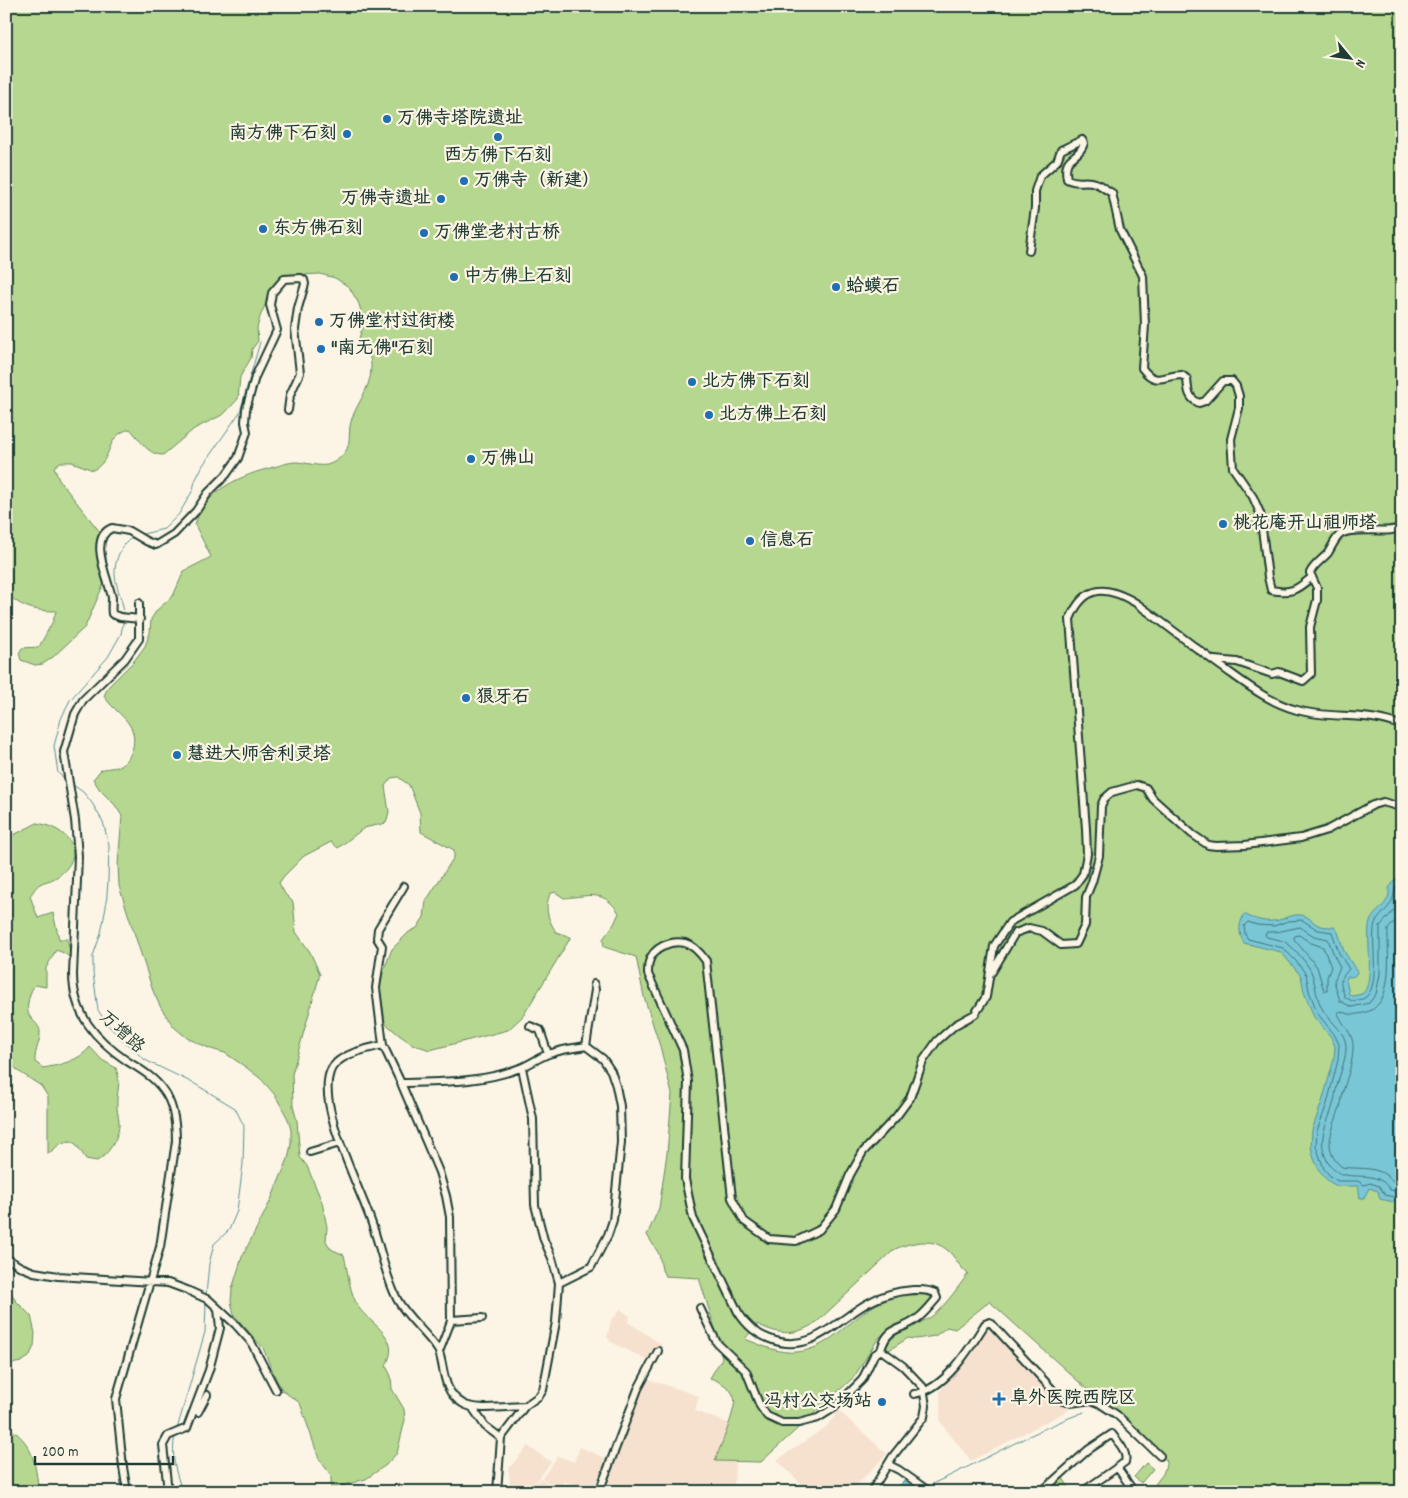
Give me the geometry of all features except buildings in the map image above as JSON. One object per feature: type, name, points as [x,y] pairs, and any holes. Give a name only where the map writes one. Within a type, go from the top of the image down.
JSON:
[{"type":"street","points":[[1029,251],[1035,208],[1035,191],[1040,176],[1058,161],[1061,150],[1082,140],[1084,143],[1083,150],[1071,157],[1067,164],[1067,179],[1074,183],[1088,181],[1097,183],[1112,193],[1120,230],[1142,276],[1145,325],[1142,368],[1147,375],[1159,380],[1182,375],[1187,379],[1191,398],[1199,402],[1205,401],[1223,381],[1232,381],[1236,386],[1239,396],[1239,408],[1231,439],[1233,468],[1253,497],[1260,512],[1271,590],[1282,593],[1294,591],[1312,577]]},
{"type":"street","points":[[140,619],[120,617],[112,614],[112,598],[99,546],[105,532],[112,528],[124,529],[156,545],[174,534],[196,511],[208,492],[226,475],[238,458],[247,432],[245,422],[246,409],[255,377],[276,330],[270,305],[272,293],[284,279],[301,278],[305,284],[298,308],[295,329],[300,374],[290,395],[288,410]]},
{"type":"street","points":[[1213,660],[1237,662],[1272,674],[1279,672],[1303,681],[1311,674],[1310,627],[1317,600],[1317,588],[1310,573],[1312,567],[1327,553],[1340,534],[1348,531],[1399,530],[1402,526]]},
{"type":"street","points":[[700,1308],[717,1343],[746,1371],[760,1406],[767,1416],[782,1423],[799,1423],[818,1418],[834,1408],[862,1380],[874,1355],[881,1350],[889,1333],[917,1319],[937,1298],[935,1293],[928,1290],[906,1290],[892,1293],[866,1304],[817,1337],[796,1343],[784,1343],[766,1337],[747,1325],[738,1312],[693,1218],[685,1179],[688,1082],[683,1050],[648,974],[649,962],[653,952],[664,945],[675,942],[686,943],[700,953],[706,961],[732,1198],[744,1221],[769,1239],[796,1241],[819,1230],[836,1210],[850,1175],[863,1152],[896,1117],[910,1098],[923,1061],[937,1041],[954,1025],[975,1014],[986,997],[994,946],[1010,922],[1075,885],[1083,874],[1087,854],[1086,829],[1070,619],[1080,602],[1089,592],[1105,590],[1122,595],[1136,603],[1265,698],[1296,710],[1316,715],[1353,715],[1402,726]]},
{"type":"street","name":"万增路","points":[[127,1492],[116,1399],[160,1247],[176,1141],[176,1125],[171,1106],[164,1091],[153,1079],[121,1056],[97,1034],[84,1019],[77,1006],[73,990],[73,974],[78,856],[64,752],[75,714],[83,700],[124,659],[139,638],[139,603]]},
{"type":"street","points":[[990,975],[1015,933],[1029,928],[1042,931],[1062,945],[1076,944],[1085,925],[1086,897],[1099,856],[1100,806],[1104,799],[1112,792],[1137,785],[1146,788],[1153,799],[1192,834],[1208,845],[1216,846],[1245,845],[1301,838],[1327,830],[1373,805],[1383,802],[1397,806],[1402,811]]},
{"type":"street","points":[[404,886],[378,929],[377,938],[382,946],[376,988],[382,1045],[401,1083],[446,1196],[451,1236],[451,1320],[439,1352]]},
{"type":"street","points":[[586,1046],[595,990],[594,984]]},
{"type":"street","points":[[530,1026],[540,1030],[548,1054]]},
{"type":"street","points":[[382,1045],[349,1054],[332,1067],[329,1073],[334,1124],[372,1224],[386,1271],[398,1301],[439,1352],[446,1385],[455,1398],[472,1408],[526,1406]]},
{"type":"street","points":[[401,1083],[461,1082],[484,1078],[522,1068],[548,1054],[586,1046],[604,1060],[611,1070],[620,1106],[621,1142],[613,1220],[608,1235],[591,1267],[559,1283]]},
{"type":"street","points":[[497,1492],[501,1438],[526,1406],[539,1396],[545,1384],[556,1322],[559,1283],[552,1258],[544,1240],[535,1206],[533,1119],[522,1068]]},
{"type":"street","points":[[310,1152],[340,1143]]},
{"type":"street","points":[[6,1258],[34,1272],[58,1276],[168,1283],[196,1294],[216,1307],[251,1342],[276,1390]]},
{"type":"street","points":[[168,1492],[162,1445],[168,1436],[181,1432],[187,1428],[190,1422],[210,1370],[220,1328],[216,1307]]},
{"type":"street","points":[[451,1320],[482,1318]]},
{"type":"street","points":[[914,1394],[924,1392],[950,1374],[985,1324],[990,1322],[1063,1402],[1071,1403],[1091,1400],[1099,1403],[1118,1415],[1160,1456]]},
{"type":"street","points":[[871,1492],[893,1456],[924,1417],[926,1406],[923,1387],[903,1366],[881,1350]]},
{"type":"street","points":[[599,1492],[638,1389],[658,1351]]},
{"type":"street","points":[[190,1422],[207,1396]]},
{"type":"street","points":[[472,1408],[485,1426],[501,1438]]},
{"type":"street","points":[[1041,1492],[1088,1450],[1112,1434],[1125,1453],[1125,1462],[1092,1489],[1082,1492]]},
{"type":"street","points":[[888,1465],[899,1470],[929,1491]]},
{"type":"street","points":[[1117,1467],[1132,1489],[1131,1492]]},
{"type":"shaded area","points":[[620,1309],[630,1316],[628,1322],[661,1344],[651,1362],[611,1342],[607,1337],[612,1317],[614,1318]]},
{"type":"shaded area","name":"阜外医院西院区","points":[[987,1328],[994,1330],[1069,1410],[971,1461],[940,1422],[940,1391],[981,1339]]},
{"type":"shaded area","points":[[647,1379],[699,1396],[695,1411],[736,1426],[734,1492],[602,1492]]},
{"type":"shaded area","points":[[839,1411],[887,1454],[850,1492],[809,1492],[777,1460],[827,1426]]},
{"type":"shaded area","points":[[528,1446],[551,1462],[529,1492],[508,1492],[510,1481],[508,1469]]},
{"type":"shaded area","points":[[580,1447],[609,1460],[595,1492],[588,1492],[564,1481],[559,1491],[542,1478],[558,1456],[574,1462]]},
{"type":"shaded area","points":[[540,1478],[559,1492],[531,1492]]},
{"type":"shaded area","points":[[565,1483],[585,1492],[560,1492]]},
{"type":"green space","points":[[6,6],[1402,6],[1402,1492],[1149,1492],[1163,1474],[1167,1461],[989,1301],[955,1329],[947,1327],[935,1336],[916,1339],[908,1338],[886,1352],[892,1339],[898,1334],[936,1313],[968,1274],[947,1250],[940,1245],[926,1242],[918,1242],[895,1249],[818,1321],[810,1326],[788,1333],[773,1331],[757,1324],[745,1339],[777,1350],[797,1352],[818,1346],[837,1334],[863,1313],[882,1302],[907,1295],[931,1297],[931,1300],[914,1317],[883,1334],[854,1377],[761,1462],[715,1461],[731,1418],[734,1397],[727,1387],[710,1378],[722,1358],[719,1341],[699,1278],[665,1276],[659,1254],[647,1235],[659,1208],[667,1153],[672,1094],[660,1046],[644,997],[636,957],[604,947],[603,939],[614,924],[619,913],[608,900],[602,897],[564,898],[555,892],[550,894],[547,909],[551,923],[556,932],[571,937],[523,1016],[508,1030],[430,1050],[412,1044],[385,1023],[379,982],[392,949],[409,932],[417,928],[424,917],[426,901],[454,857],[454,850],[421,832],[420,813],[409,785],[398,777],[391,778],[385,786],[389,812],[386,823],[364,828],[338,848],[331,842],[304,856],[279,883],[285,894],[293,902],[296,932],[310,952],[320,974],[292,1074],[293,1106],[297,1121],[300,1157],[307,1166],[322,1202],[327,1227],[326,1241],[331,1249],[344,1255],[351,1289],[359,1308],[389,1341],[391,1348],[386,1366],[391,1376],[392,1389],[404,1409],[405,1420],[397,1453],[386,1465],[366,1479],[331,1489],[331,1475],[319,1459],[300,1403],[283,1391],[263,1348],[234,1315],[231,1301],[232,1289],[242,1257],[270,1202],[288,1159],[291,1130],[288,1119],[275,1095],[261,1079],[225,1053],[187,1038],[174,1027],[161,1008],[153,991],[119,886],[118,864],[122,816],[93,779],[101,770],[118,767],[123,764],[131,754],[134,738],[129,724],[104,696],[108,687],[134,661],[145,646],[150,633],[151,619],[157,610],[173,596],[184,571],[211,557],[195,525],[207,502],[226,486],[262,470],[293,462],[326,465],[337,460],[347,449],[352,419],[370,377],[371,365],[369,356],[359,338],[364,323],[359,304],[349,287],[335,278],[320,274],[301,275],[282,280],[271,291],[260,317],[257,328],[258,341],[252,349],[251,358],[240,377],[238,399],[224,414],[194,429],[163,455],[152,452],[144,446],[130,429],[116,437],[100,466],[93,470],[72,462],[60,462],[54,467],[59,480],[100,532],[106,557],[105,581],[85,627],[43,664],[35,665],[21,660],[19,653],[22,648],[39,647],[53,621],[56,611],[29,608],[6,593]]},
{"type":"green space","points":[[37,823],[58,830],[71,844],[73,855],[68,866],[60,875],[39,885],[30,896],[38,918],[53,913],[59,939],[67,939],[72,959],[56,950],[46,968],[46,987],[35,985],[30,995],[28,1012],[40,1031],[35,1062],[43,1068],[62,1064],[80,1056],[90,1047],[102,1060],[116,1068],[119,1080],[117,1101],[118,1131],[109,1151],[97,1161],[86,1159],[76,1144],[70,1141],[60,1144],[48,1154],[48,1097],[41,1086],[18,1071],[6,1055],[6,839]]},
{"type":"green space","points":[[6,1284],[16,1301],[31,1316],[35,1333],[34,1346],[29,1357],[21,1362],[6,1365]]},
{"type":"green space","points":[[6,1426],[15,1432],[28,1446],[34,1463],[39,1492],[16,1492],[6,1480]]},
{"type":"green space","points":[[1146,1463],[1153,1469],[1141,1483],[1134,1477]]},
{"type":"green space","points":[[1063,1478],[1072,1492],[1048,1492]]},
{"type":"water","points":[[1396,879],[1402,886],[1402,1204],[1380,1199],[1378,1191],[1369,1188],[1364,1198],[1360,1198],[1358,1186],[1337,1186],[1328,1181],[1320,1172],[1311,1146],[1312,1130],[1334,1059],[1335,1046],[1331,1037],[1314,1017],[1304,992],[1301,976],[1281,952],[1244,943],[1240,929],[1244,914],[1266,921],[1301,915],[1318,925],[1334,927],[1338,932],[1344,951],[1357,972],[1353,976],[1347,977],[1349,994],[1352,996],[1361,994],[1366,988],[1368,981],[1370,921],[1384,905],[1389,895],[1389,888]]},
{"type":"water","points":[[904,1481],[920,1492],[896,1492]]},
{"type":"waterway","points":[[139,535],[164,529],[179,514],[193,490],[203,465],[240,412],[260,342]]},
{"type":"waterway","points":[[124,615],[115,570],[122,548],[133,537]]},
{"type":"waterway","points":[[66,780],[58,773],[54,746],[61,719],[70,700],[108,657],[121,634],[124,619]]},
{"type":"waterway","points":[[73,785],[83,792],[92,803],[103,822],[109,845],[106,907],[101,933],[93,956],[93,973],[98,1010],[106,1023],[120,1038],[145,1060],[195,1084],[235,1108],[244,1126],[243,1164],[237,1211],[229,1230],[214,1244],[209,1264],[206,1295]]},
{"type":"waterway","points":[[177,1429],[205,1332],[206,1302]]},
{"type":"waterway","points":[[929,1487],[1026,1438],[1084,1412]]},
{"type":"waterway","points":[[175,1435],[173,1450],[178,1478],[183,1492]]},
{"type":"place","name":"万佛寺塔院遗址","points":[[387,119]]},
{"type":"place","name":"南方佛下石刻","points":[[347,134]]},
{"type":"place","name":"西方佛下石刻","points":[[498,137]]},
{"type":"place","name":"万佛寺（新建）","points":[[464,181]]},
{"type":"place","name":"万佛寺遗址","points":[[441,199]]},
{"type":"place","name":"东方佛石刻","points":[[263,229]]},
{"type":"place","name":"万佛堂老村古桥","points":[[424,233]]},
{"type":"place","name":"中方佛上石刻","points":[[454,277]]},
{"type":"place","name":"蛤蟆石","points":[[836,287]]},
{"type":"place","name":"万佛堂村过街楼","points":[[319,322]]},
{"type":"place","name":"\"南无佛\"石刻","points":[[321,349]]},
{"type":"place","name":"北方佛下石刻","points":[[692,382]]},
{"type":"place","name":"北方佛上石刻","points":[[709,415]]},
{"type":"place","name":"万佛山","points":[[471,459]]},
{"type":"place","name":"桃花庵开山祖师塔","points":[[1223,524]]},
{"type":"place","name":"信息石","points":[[750,541]]},
{"type":"place","name":"狼牙石","points":[[466,698]]},
{"type":"place","name":"慧进大师舍利灵塔","points":[[177,755]]},
{"type":"place","name":"阜外医院西院区","points":[[999,1399]]},
{"type":"place","name":"冯村公交场站","points":[[882,1402]]}]
